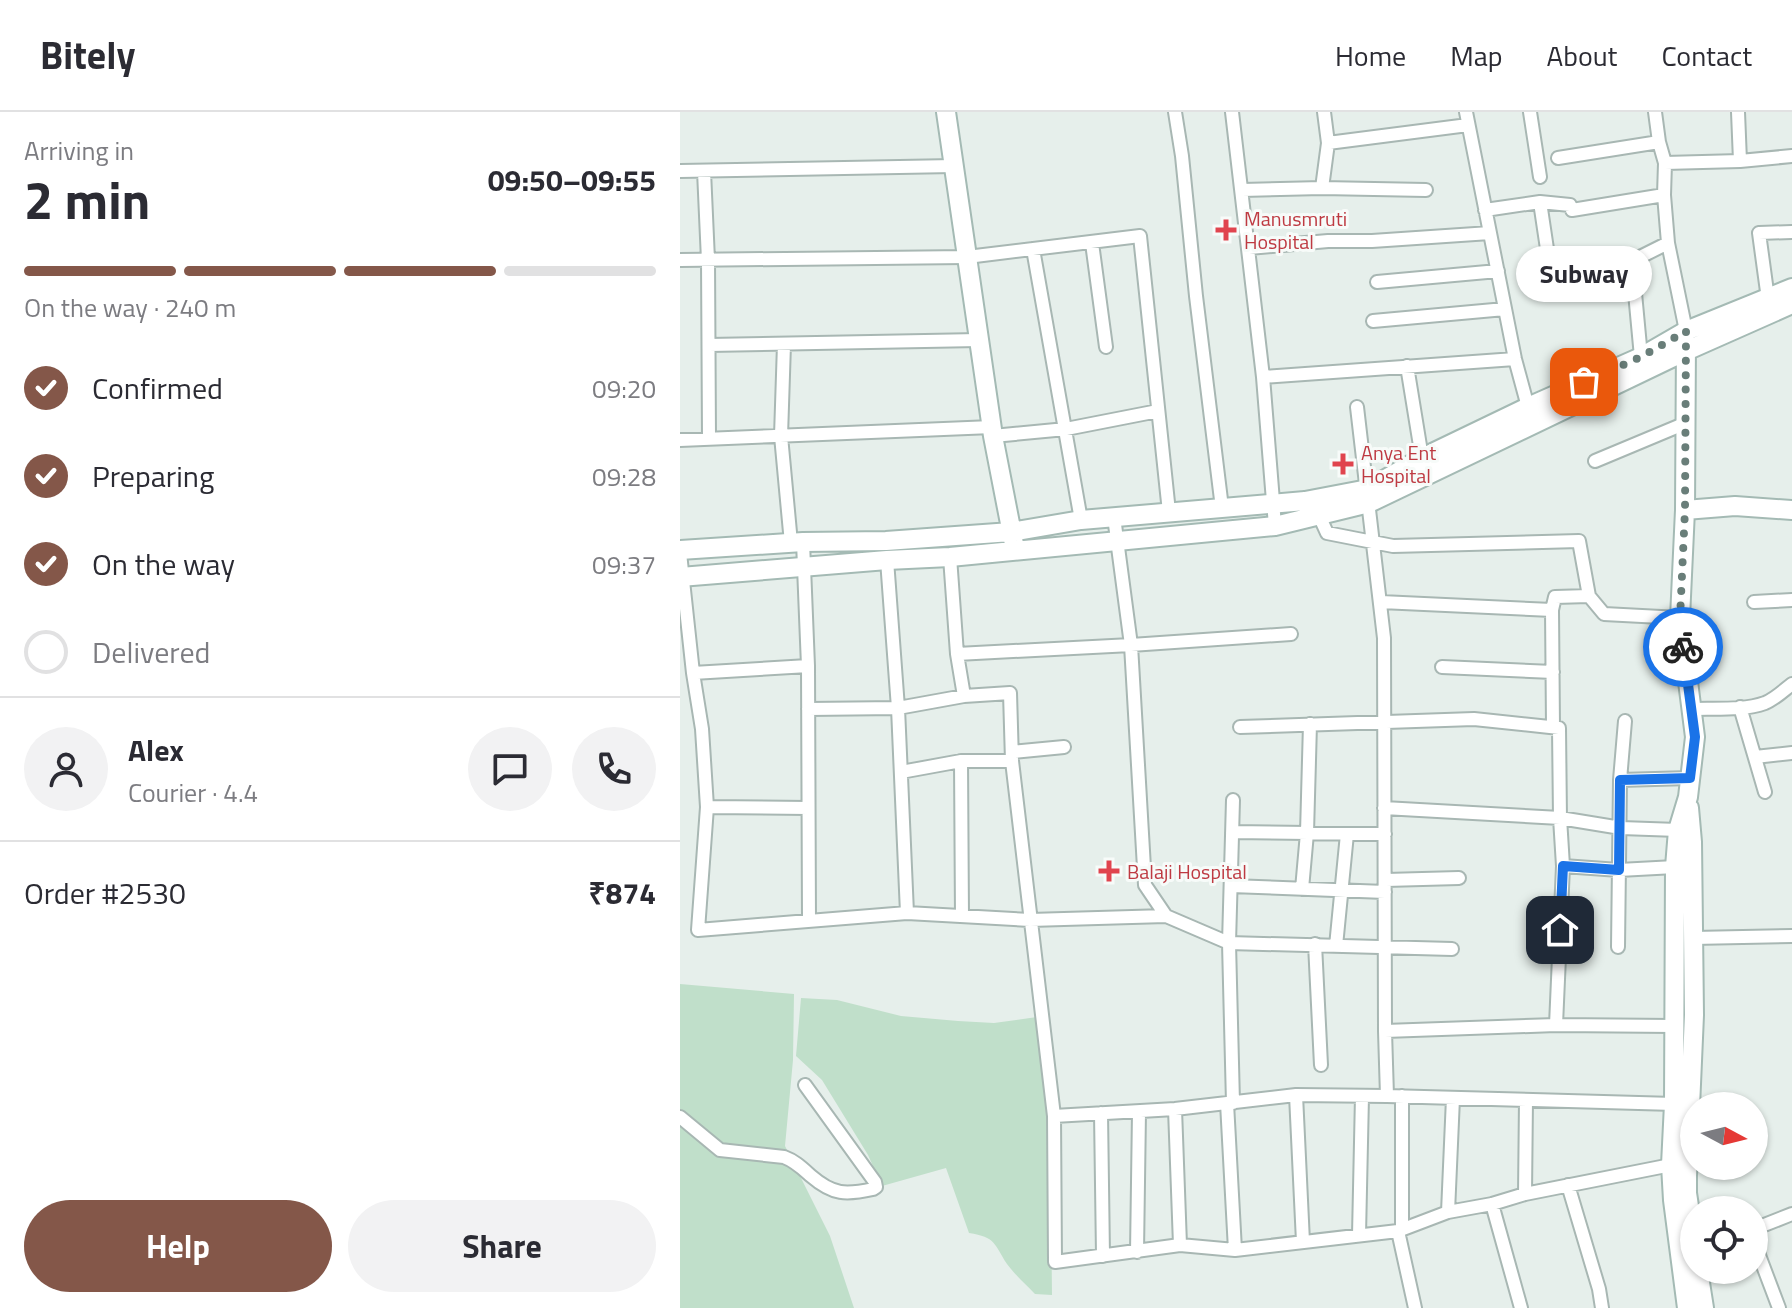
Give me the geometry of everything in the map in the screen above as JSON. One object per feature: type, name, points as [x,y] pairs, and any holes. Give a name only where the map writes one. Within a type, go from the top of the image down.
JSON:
[{"type":"main road","points":[[946,112],[993,432],[1016,551]]},
{"type":"main road","points":[[1368,496],[1422,458],[1641,357],[1686,331],[1792,288]]},
{"type":"main road","points":[[681,577],[950,557],[1275,526],[1316,507],[1368,496],[1792,304]]},
{"type":"main road","points":[[1686,331],[1685,510],[1680,618],[1695,737],[1689,788],[1678,830],[1675,867],[1671,1165],[1687,1308]]},
{"type":"main road","points":[[680,552],[1011,532],[1081,520],[1274,504],[1316,507]]},
{"type":"main road","points":[[1685,510],[1735,506],[1792,510]]},
{"type":"main road","points":[[1688,1196],[1693,1058],[1689,788]]},
{"type":"main road","points":[[1700,1284],[1704,1308]]},
{"type":"street","points":[[1175,112],[1222,508]]},
{"type":"street","points":[[1232,112],[1263,377],[1275,526]]},
{"type":"street","points":[[1322,188],[1328,143],[1324,112]]},
{"type":"street","points":[[1530,112],[1540,177]]},
{"type":"street","points":[[1655,112],[1665,163],[1668,243],[1686,331]]},
{"type":"street","points":[[1738,112],[1740,161]]},
{"type":"street","points":[[1328,143],[1467,118],[1515,359],[1528,407]]},
{"type":"street","points":[[1558,158],[1659,142]]},
{"type":"street","points":[[1665,163],[1792,156]]},
{"type":"street","points":[[680,171],[954,166]]},
{"type":"street","points":[[704,171],[709,438]]},
{"type":"street","points":[[1242,190],[1426,190]]},
{"type":"street","points":[[1485,210],[1540,202],[1570,205],[1572,210],[1664,195]]},
{"type":"street","points":[[1540,202],[1553,289]]},
{"type":"street","points":[[1768,299],[1759,233],[1792,232]]},
{"type":"street","points":[[1249,248],[1490,233]]},
{"type":"street","points":[[680,260],[967,257],[1140,236],[1169,512]]},
{"type":"street","points":[[1092,243],[1106,347]]},
{"type":"street","points":[[1581,269],[1632,261],[1668,243]]},
{"type":"street","points":[[1033,249],[1081,520]]},
{"type":"street","points":[[1632,261],[1641,357]]},
{"type":"street","points":[[1377,282],[1498,271]]},
{"type":"street","points":[[1373,321],[1505,309]]},
{"type":"street","points":[[709,345],[979,340]]},
{"type":"street","points":[[784,344],[781,436],[797,543],[804,567],[808,666],[809,920]]},
{"type":"street","points":[[1263,377],[1515,359]]},
{"type":"street","points":[[1407,366],[1422,458]]},
{"type":"street","points":[[1357,407],[1384,638],[1387,1096]]},
{"type":"street","points":[[680,440],[1066,429],[1158,411]]},
{"type":"street","points":[[1595,461],[1686,423]]},
{"type":"street","points":[[1316,507],[1327,533],[1393,546],[1579,541],[1589,596],[1604,614],[1680,618]]},
{"type":"street","points":[[1114,517],[1131,645],[1145,885],[1166,916]]},
{"type":"street","points":[[680,552],[702,729],[707,807],[698,930],[907,913],[1030,920],[1166,916],[1229,943],[1452,949]]},
{"type":"street","points":[[950,557],[957,654],[964,696]]},
{"type":"street","points":[[887,560],[898,708],[907,913]]},
{"type":"street","points":[[1553,727],[1552,610],[1555,597],[1589,596]]},
{"type":"street","points":[[1754,602],[1792,600]]},
{"type":"street","points":[[1381,602],[1552,610]]},
{"type":"street","points":[[957,654],[1291,634]]},
{"type":"street","points":[[693,673],[808,666]]},
{"type":"street","points":[[1442,667],[1553,672]]},
{"type":"street","points":[[1691,709],[1764,703],[1792,684]]},
{"type":"street","points":[[808,709],[898,708],[964,696],[1010,693],[1012,757],[1054,1116],[1055,1262],[1180,1245],[1235,1250],[1400,1230],[1448,1212],[1671,1165]]},
{"type":"street","points":[[1740,707],[1765,792]]},
{"type":"street","points":[[1240,727],[1474,719],[1559,728],[1563,866],[1556,1025]]},
{"type":"street","points":[[1618,947],[1620,780],[1625,721]]},
{"type":"street","points":[[1302,889],[1310,724]]},
{"type":"street","points":[[901,772],[1064,747]]},
{"type":"street","points":[[1755,757],[1792,753]]},
{"type":"street","points":[[961,761],[962,916]]},
{"type":"street","points":[[1620,780],[1689,788]]},
{"type":"street","points":[[1233,800],[1229,943],[1235,1250]]},
{"type":"street","points":[[707,807],[808,808]]},
{"type":"street","points":[[1384,808],[1560,818],[1621,828],[1678,830]]},
{"type":"street","points":[[1232,832],[1385,834]]},
{"type":"street","points":[[1336,946],[1347,834]]},
{"type":"street","points":[[1563,866],[1619,870],[1675,867]]},
{"type":"street","points":[[1231,886],[1342,890],[1459,878]]},
{"type":"street","points":[[1693,938],[1792,936]]},
{"type":"street","points":[[1315,944],[1321,1065]]},
{"type":"street","points":[[1385,1031],[1556,1025],[1674,1026]]},
{"type":"street","points":[[680,1117],[720,1150],[784,1157],[822,1185],[841,1193],[876,1187],[805,1085]]},
{"type":"street","points":[[1054,1116],[1175,1109],[1296,1095],[1674,1104]]},
{"type":"street","points":[[1296,1095],[1303,1242]]},
{"type":"street","points":[[1359,1235],[1362,1096]]},
{"type":"street","points":[[1399,1308],[1414,1307],[1400,1230],[1402,1096]]},
{"type":"street","points":[[1448,1212],[1453,1098]]},
{"type":"street","points":[[1525,1194],[1526,1100]]},
{"type":"street","points":[[1175,1109],[1180,1245]]},
{"type":"street","points":[[1137,1252],[1139,1112]]},
{"type":"street","points":[[1101,1113],[1103,1256]]},
{"type":"street","points":[[1568,1185],[1602,1308]]},
{"type":"street","points":[[1492,1204],[1521,1308]]},
{"type":"street","points":[[1768,1223],[1792,1214]]},
{"type":"street","points":[[1768,1278],[1780,1308],[1792,1301]]},
{"type":"green space","points":[[680,984],[794,994],[793,1060],[785,1146],[830,1236],[854,1308],[680,1308]]},
{"type":"green space","points":[[801,998],[837,1000],[901,1016],[958,1021],[994,1023],[1037,1017],[1050,1117],[1052,1295],[1035,1294],[1010,1268],[993,1242],[969,1233],[946,1168],[882,1186],[868,1155],[822,1080],[796,1056]]},
{"type":"way so far","points":[[1584,382],[1641,357],[1686,331],[1685,510],[1680,618],[1683,647]]},
{"type":"place","name":"Manusmruti Hospital","points":[[1226,230]]},
{"type":"place","name":"Subway","points":[[1584,382]]},
{"type":"place","name":"Anya Ent Hospital","points":[[1343,464]]},
{"type":"place","name":"Balaji Hospital","points":[[1109,871]]},
{"type":"route","points":[[1560,930],[1563,866],[1619,870],[1620,780],[1690,778],[1695,737],[1683,647]]}]
